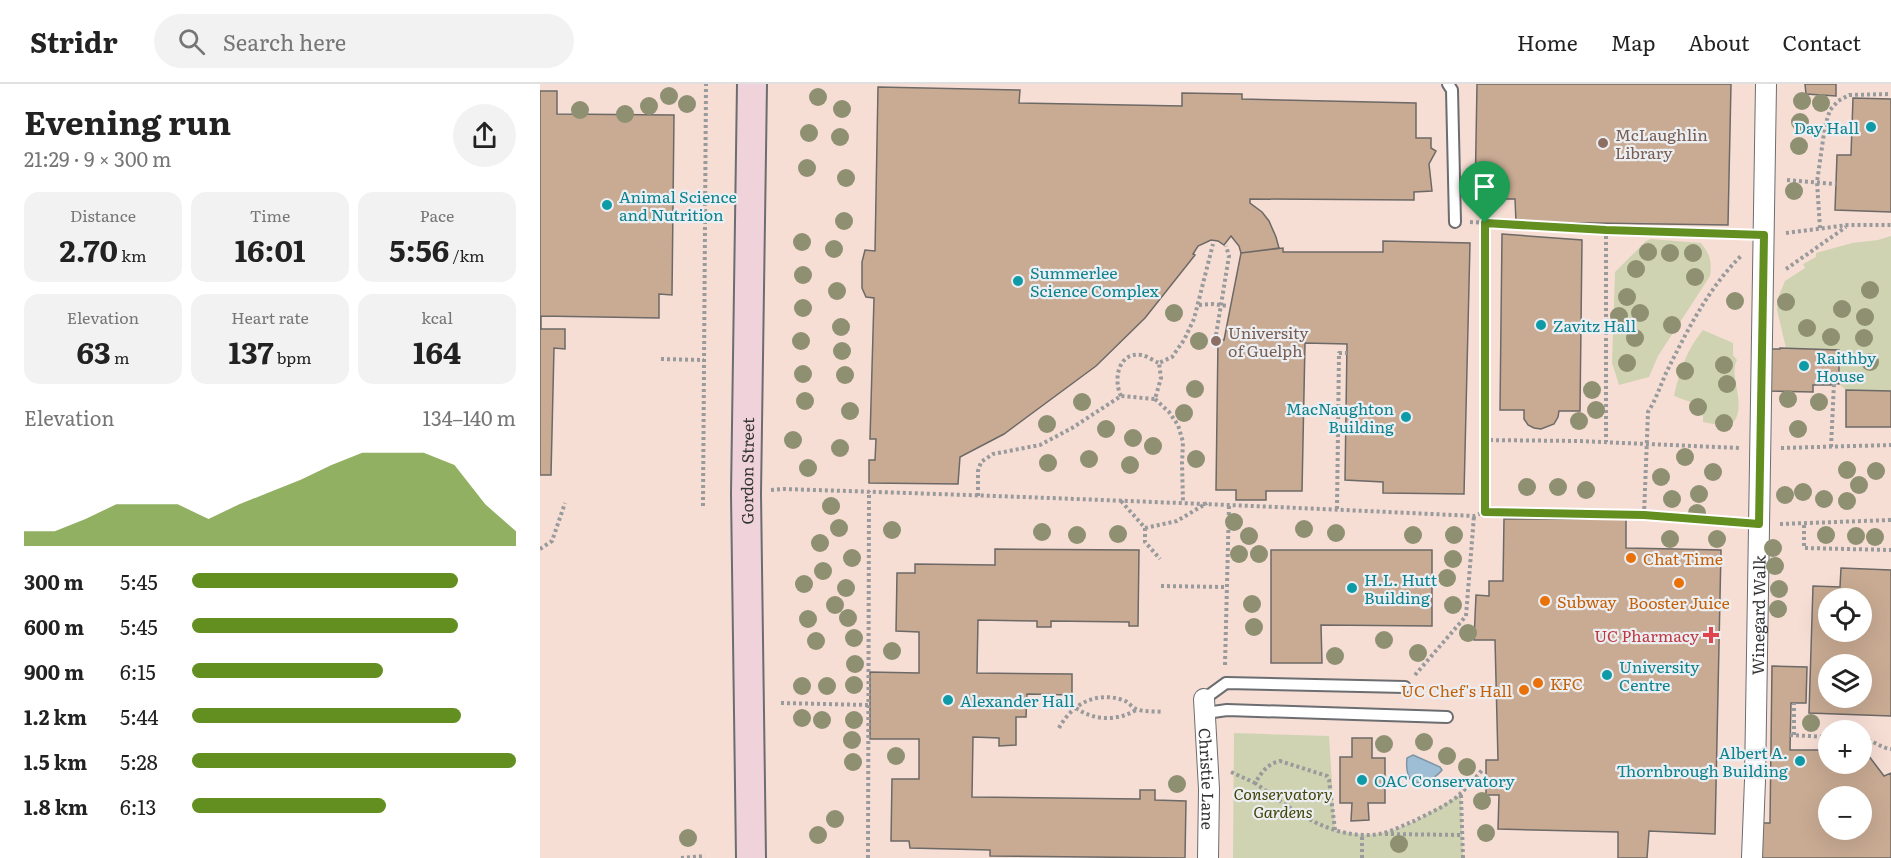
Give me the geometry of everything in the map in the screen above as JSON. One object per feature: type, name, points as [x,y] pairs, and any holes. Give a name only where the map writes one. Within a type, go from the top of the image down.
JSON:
[{"type":"main road","name":"Gordon Street","points":[[752,84],[746,494],[752,858]]},
{"type":"street","name":"Winegard Walk","points":[[1752,858],[1766,84]]},
{"type":"street","name":"Christie Lane","points":[[1205,706],[1209,789],[1208,858]]},
{"type":"lane","points":[[1448,84],[1452,90],[1455,222]]},
{"type":"lane","points":[[1205,706],[1226,683],[1405,687]]},
{"type":"lane","points":[[1205,706],[1227,710],[1447,717]]},
{"type":"path","points":[[703,506],[706,84]]},
{"type":"path","points":[[1820,228],[1817,182],[1825,126],[1830,110],[1838,101],[1849,95],[1891,94]]},
{"type":"path","points":[[1765,179],[1836,184]]},
{"type":"path","points":[[1455,222],[1764,235],[1848,225],[1891,225]]},
{"type":"path","points":[[1485,223],[1485,512]]},
{"type":"path","points":[[1763,285],[1848,225]]},
{"type":"path","points":[[1606,230],[1606,442]]},
{"type":"path","points":[[1644,515],[1648,412],[1656,400],[1667,371],[1698,310],[1732,264],[1764,235]]},
{"type":"path","points":[[1121,396],[1117,376],[1120,365],[1131,357],[1141,355],[1159,363],[1172,357],[1184,340],[1199,305],[1213,244]]},
{"type":"path","points":[[1216,335],[1229,256],[1226,246]]},
{"type":"path","points":[[1199,305],[1228,306]]},
{"type":"path","points":[[1337,510],[1338,353],[1347,353]]},
{"type":"path","points":[[661,359],[704,360]]},
{"type":"path","points":[[1155,399],[1161,378],[1159,363]]},
{"type":"path","points":[[1831,447],[1834,383]]},
{"type":"path","points":[[978,496],[978,471],[981,462],[985,459],[993,454],[1040,445],[1121,396],[1155,399],[1174,418],[1183,442],[1184,502]]},
{"type":"path","points":[[1484,440],[1606,442],[1761,449],[1891,445]]},
{"type":"path","points":[[765,491],[783,489],[869,491],[1184,502],[1474,516],[1485,512],[1644,515],[1759,524],[1804,525],[1891,520]]},
{"type":"path","points":[[868,858],[869,491]]},
{"type":"path","points":[[1121,501],[1144,528],[1145,542],[1160,559]]},
{"type":"path","points":[[1144,528],[1178,521],[1207,503]]},
{"type":"path","points":[[540,549],[552,541],[566,504]]},
{"type":"path","points":[[1225,669],[1229,504]]},
{"type":"path","points":[[1405,687],[1466,616],[1474,516]]},
{"type":"path","points":[[1804,525],[1804,548],[1891,550]]},
{"type":"path","points":[[1161,586],[1226,587]]},
{"type":"path","points":[[1059,728],[1076,707],[1087,700],[1105,697],[1124,700],[1136,710],[1163,712]]},
{"type":"path","points":[[781,703],[869,705]]},
{"type":"path","points":[[1794,703],[1792,735],[1818,736]]},
{"type":"path","points":[[1076,707],[1084,714],[1101,718],[1125,717],[1136,710]]},
{"type":"path","points":[[1872,742],[1891,749]]},
{"type":"path","points":[[1255,783],[1264,768],[1280,761],[1327,776],[1335,830]]},
{"type":"path","points":[[1381,834],[1429,813],[1461,794],[1483,769]]},
{"type":"path","points":[[1231,772],[1255,783],[1294,811],[1335,830],[1362,834],[1462,835]]},
{"type":"path","points":[[1461,794],[1463,858]]},
{"type":"path","points":[[1362,834],[1362,858]]},
{"type":"path","points":[[681,858],[705,856]]},
{"type":"shaded area","name":"University of Guelph","points":[[540,84],[1891,84],[1891,858],[540,858]]},
{"type":"green space","points":[[1891,236],[1891,391],[1846,390],[1839,384],[1839,350],[1786,348],[1777,310],[1778,298],[1785,281],[1805,268],[1803,264],[1816,257],[1816,253]]},
{"type":"green space","points":[[1651,239],[1701,243],[1710,258],[1710,276],[1658,356],[1649,377],[1619,385],[1612,363],[1615,272],[1646,241]]},
{"type":"green space","points":[[1703,330],[1733,343],[1733,355],[1737,360],[1735,375],[1739,402],[1735,420],[1729,427],[1703,422],[1703,416],[1693,403],[1674,396],[1684,361]]},
{"type":"green space","name":"Conservatory Gardens","points":[[1234,733],[1329,736],[1335,830],[1370,835],[1382,833],[1423,817],[1461,794],[1463,858],[1233,858]]},
{"type":"water","points":[[1413,755],[1442,770],[1429,780],[1413,783],[1408,775],[1407,758]]},
{"type":"building","name":"McLaughlin Library","points":[[1477,84],[1731,84],[1728,225],[1516,222],[1515,199],[1475,199]]},
{"type":"building","points":[[1805,84],[1836,84],[1836,96],[1806,94]]},
{"type":"building","name":"Summerlee Science Complex","points":[[878,87],[1020,90],[1019,103],[1182,106],[1182,93],[1242,94],[1242,99],[1416,103],[1416,138],[1431,138],[1431,148],[1436,151],[1429,164],[1432,191],[1414,192],[1414,200],[1250,199],[1250,203],[1269,221],[1279,248],[1241,253],[1239,246],[1231,236],[1224,245],[1211,240],[1198,246],[1193,254],[1195,255],[1145,318],[1096,366],[1004,434],[960,457],[958,484],[869,483],[869,460],[875,460],[876,439],[870,439],[874,298],[866,297],[862,288],[862,262],[865,250],[875,251]]},
{"type":"building","name":"Animal Science and Nutrition","points":[[540,91],[557,91],[557,114],[674,115],[672,295],[659,294],[659,318],[541,316],[541,329],[565,329],[565,349],[554,348],[551,475],[540,475]]},
{"type":"building","name":"Day Hall","points":[[1853,98],[1891,99],[1891,212],[1835,210],[1837,155],[1851,155]]},
{"type":"building","name":"Zavitz Hall","points":[[1502,234],[1582,240],[1580,411],[1559,411],[1554,424],[1541,429],[1528,425],[1524,419],[1524,410],[1500,410]]},
{"type":"building","name":"MacNaughton Building","points":[[1383,241],[1470,243],[1464,494],[1383,493],[1383,482],[1345,480],[1347,344],[1305,343],[1302,491],[1266,491],[1266,500],[1236,500],[1236,490],[1216,490],[1218,340],[1224,340],[1241,253],[1283,248],[1283,252],[1383,252]]},
{"type":"building","name":"Raithby House","points":[[1770,349],[1839,350],[1839,384],[1813,385],[1813,392],[1769,391]]},
{"type":"building","points":[[1846,390],[1891,391],[1891,427],[1846,427]]},
{"type":"building","name":"University Centre","points":[[1504,519],[1626,519],[1626,548],[1721,550],[1715,834],[1649,831],[1647,858],[1618,858],[1618,832],[1498,829],[1499,795],[1486,795],[1486,760],[1498,760],[1495,640],[1474,640],[1476,595],[1489,596],[1489,581],[1503,581]]},
{"type":"building","name":"Alexander Hall","points":[[995,549],[1139,550],[1138,626],[1129,626],[1129,622],[1051,621],[1051,627],[1037,627],[1037,621],[978,620],[977,673],[1072,674],[1072,695],[1027,694],[1026,717],[1016,717],[1016,745],[999,746],[999,738],[973,737],[972,797],[1140,799],[1140,790],[1155,790],[1155,800],[1186,801],[1185,858],[990,856],[990,850],[910,848],[909,841],[891,841],[892,779],[919,779],[919,739],[870,739],[870,672],[919,673],[919,632],[896,631],[897,573],[915,573],[915,564],[995,565]]},
{"type":"building","name":"H.L. Hutt Building","points":[[1271,550],[1432,550],[1432,626],[1321,625],[1322,663],[1271,663]]},
{"type":"building","name":"Albert A. Thornbrough Building","points":[[1841,568],[1891,570],[1891,716],[1809,713],[1813,586],[1840,587]]},
{"type":"building","name":"Albert A. Thornbrough Building","points":[[1772,666],[1807,667],[1806,703],[1791,703],[1790,750],[1818,750],[1818,774],[1872,774],[1872,760],[1884,776],[1891,773],[1891,858],[1756,858],[1757,823],[1770,823]]},
{"type":"building","name":"OAC Conservatory","points":[[1352,738],[1372,738],[1372,758],[1385,758],[1385,803],[1368,803],[1369,820],[1351,821],[1352,803],[1340,803],[1340,757],[1352,757]]},
{"type":"place","name":"Day Hall","points":[[1871,127]]},
{"type":"place","name":"McLaughlin Library","points":[[1603,143]]},
{"type":"place","name":"Animal Science and Nutrition","points":[[607,205]]},
{"type":"place","name":"Summerlee Science Complex","points":[[1018,281]]},
{"type":"place","name":"Zavitz Hall","points":[[1541,325]]},
{"type":"place","name":"University of Guelph","points":[[1216,341]]},
{"type":"place","name":"Raithby House","points":[[1804,366]]},
{"type":"place","name":"MacNaughton Building","points":[[1406,417]]},
{"type":"place","name":"Chat Time","points":[[1631,558]]},
{"type":"place","name":"Booster Juice","points":[[1679,583]]},
{"type":"place","name":"H.L. Hutt Building","points":[[1352,588]]},
{"type":"place","name":"Subway","points":[[1545,601]]},
{"type":"place","name":"UC Pharmacy","points":[[1711,635]]},
{"type":"place","name":"University Centre","points":[[1607,675]]},
{"type":"place","name":"KFC","points":[[1538,683]]},
{"type":"place","name":"UC Chef's Hall","points":[[1524,690]]},
{"type":"place","name":"Alexander Hall","points":[[948,700]]},
{"type":"place","name":"Albert A. Thornbrough Building","points":[[1800,761]]},
{"type":"place","name":"OAC Conservatory","points":[[1362,780]]},
{"type":"route","points":[[1485,223],[1764,235],[1759,524],[1644,515],[1485,512],[1485,223]]}]
